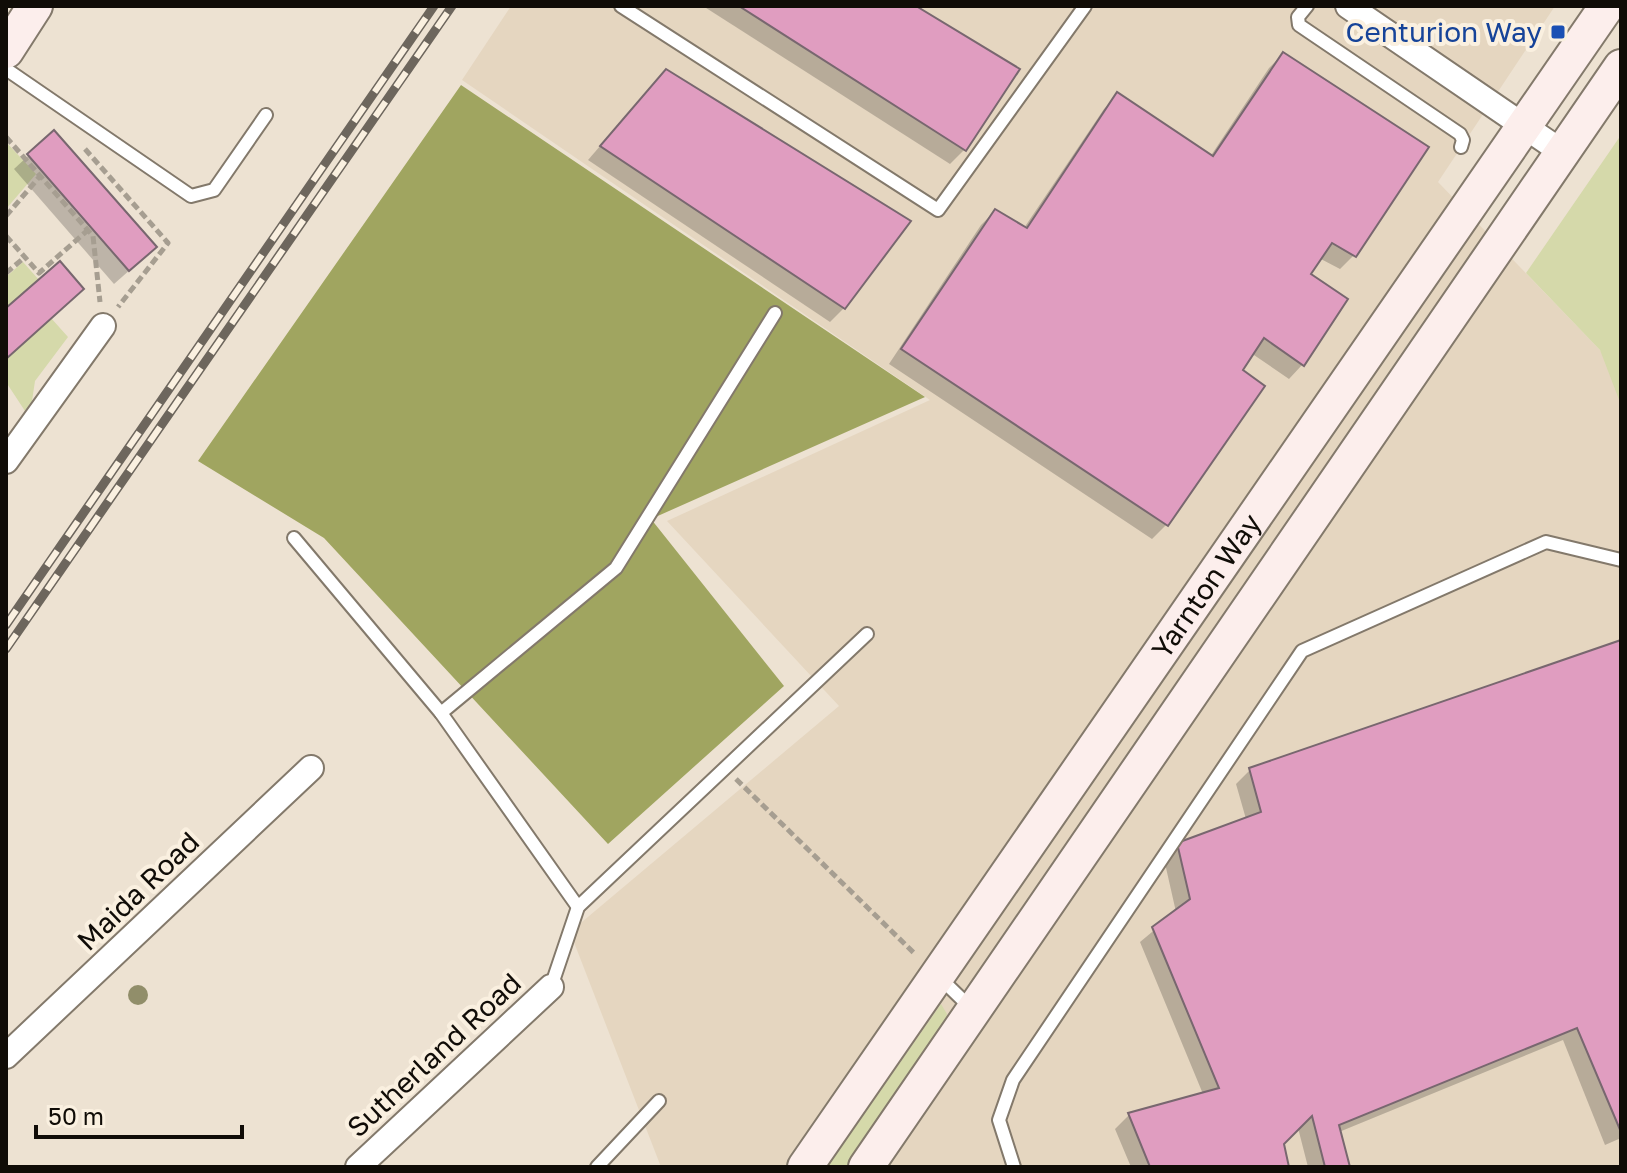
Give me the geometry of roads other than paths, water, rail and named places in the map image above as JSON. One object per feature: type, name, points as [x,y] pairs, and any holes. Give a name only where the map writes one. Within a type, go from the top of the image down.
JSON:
[{"type":"street","points":[[6,51],[35,6]]},
{"type":"street","points":[[1348,6],[1562,152]]},
{"type":"street","name":"Yarnton Way","points":[[805,1167],[1607,6]]},
{"type":"street","name":"Yarnton Way","points":[[866,1167],[1621,67]]},
{"type":"street","points":[[6,461],[103,326]]},
{"type":"street","name":"Maida Road","points":[[6,1056],[311,768]]},
{"type":"street","name":"Sutherland Road","points":[[358,1167],[551,987]]},
{"type":"lane","points":[[621,6],[938,210],[1085,6]]},
{"type":"lane","points":[[1307,6],[1298,17],[1299,25],[1460,134],[1463,140],[1461,147]]},
{"type":"lane","points":[[6,69],[191,196],[214,190],[266,115]]},
{"type":"lane","points":[[441,713],[616,568],[775,313]]},
{"type":"lane","points":[[294,538],[441,713],[578,907]]},
{"type":"lane","points":[[1014,1167],[999,1120],[1013,1080],[1302,651],[1546,542],[1621,560]]},
{"type":"lane","points":[[551,987],[578,907],[867,634]]},
{"type":"lane","points":[[936,974],[973,1010]]},
{"type":"lane","points":[[597,1167],[659,1101]]},
{"type":"railway","points":[[6,625],[434,6]]},
{"type":"railway","points":[[6,649],[452,6]]},
{"type":"place","name":"Centurion Way","points":[[1558,32]]}]
